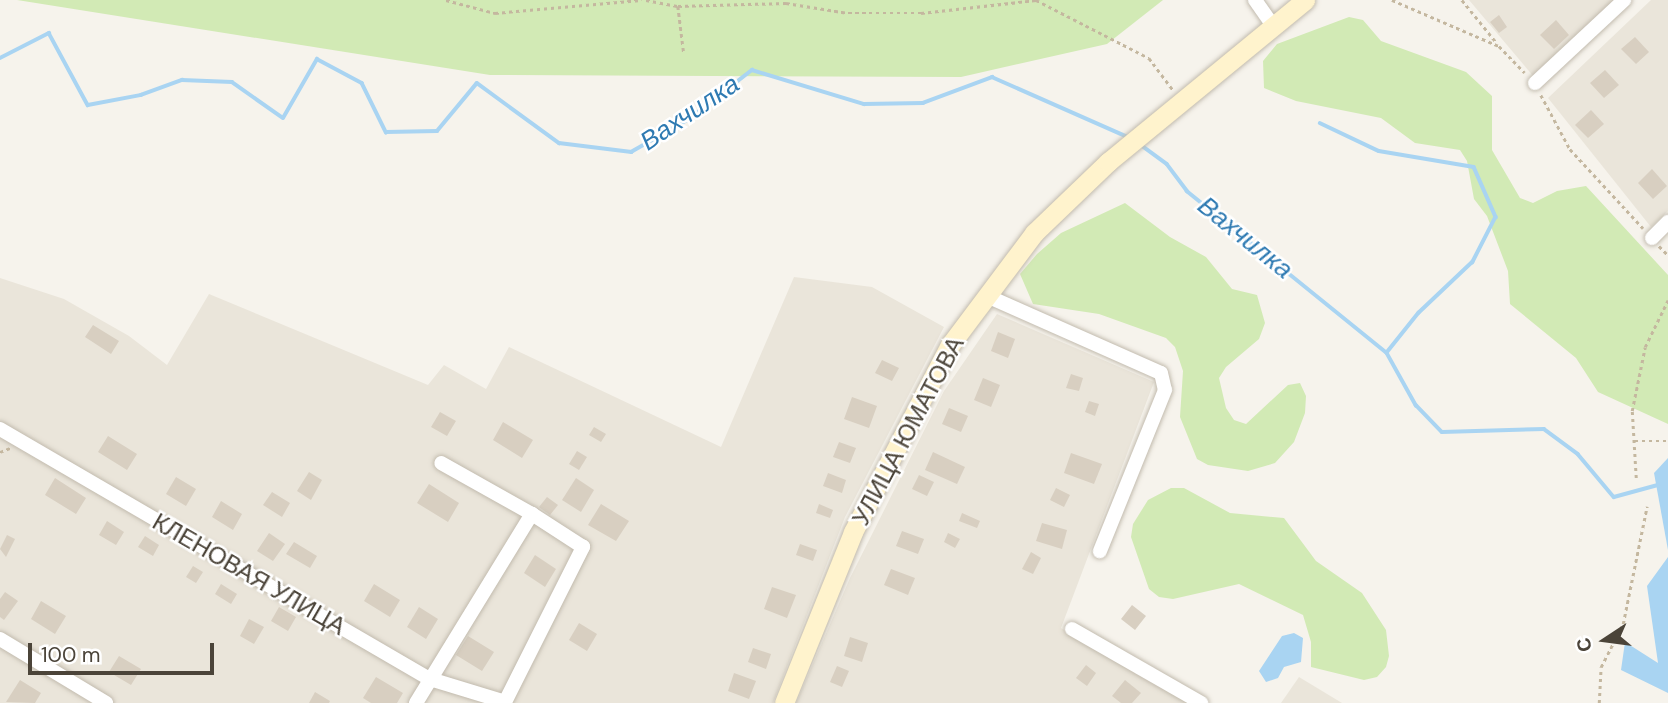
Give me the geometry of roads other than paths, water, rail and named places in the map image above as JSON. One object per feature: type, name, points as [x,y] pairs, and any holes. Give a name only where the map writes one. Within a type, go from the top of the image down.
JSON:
[{"type":"main road","name":"УЛИЦА ЮМАТОВА","points":[[784,703],[853,532],[950,345],[1034,233],[1154,122],[1305,0]]},
{"type":"street","points":[[1255,0],[1274,27]]},
{"type":"street","points":[[1535,83],[1624,0]]},
{"type":"street","points":[[1652,238],[1668,222]]},
{"type":"street","points":[[987,296],[1161,373],[1165,390],[1100,551]]},
{"type":"street","name":"КЛЕНОВАЯ УЛИЦА","points":[[0,429],[430,679],[505,703]]},
{"type":"street","points":[[440,463],[532,514],[583,547],[505,703]]},
{"type":"street","points":[[416,703],[532,514]]},
{"type":"street","points":[[1072,629],[1201,703]]},
{"type":"street","points":[[0,639],[106,703]]},
{"type":"water","points":[[1668,458],[1668,550],[1654,473]]},
{"type":"water","points":[[1668,557],[1668,693],[1621,670],[1625,642],[1658,663],[1647,586]]},
{"type":"water","points":[[1294,633],[1303,638],[1301,662],[1284,667],[1278,678],[1266,682],[1259,671],[1282,636]]},
{"type":"waterway","name":"Вахчилка","points":[[0,58],[49,33],[88,105],[141,95],[182,80],[232,82],[283,118],[317,59],[362,83],[386,132],[437,131],[477,83],[559,143],[631,152],[689,119],[752,70],[864,104],[923,103],[992,77],[1128,137]]},
{"type":"waterway","points":[[1320,123],[1379,151],[1474,167],[1496,217],[1473,262],[1419,313],[1387,353]]},
{"type":"waterway","name":"Вахчилка","points":[[1141,145],[1167,164],[1187,191],[1387,353],[1416,405],[1442,432],[1544,429],[1578,454],[1614,497],[1658,485]]}]
